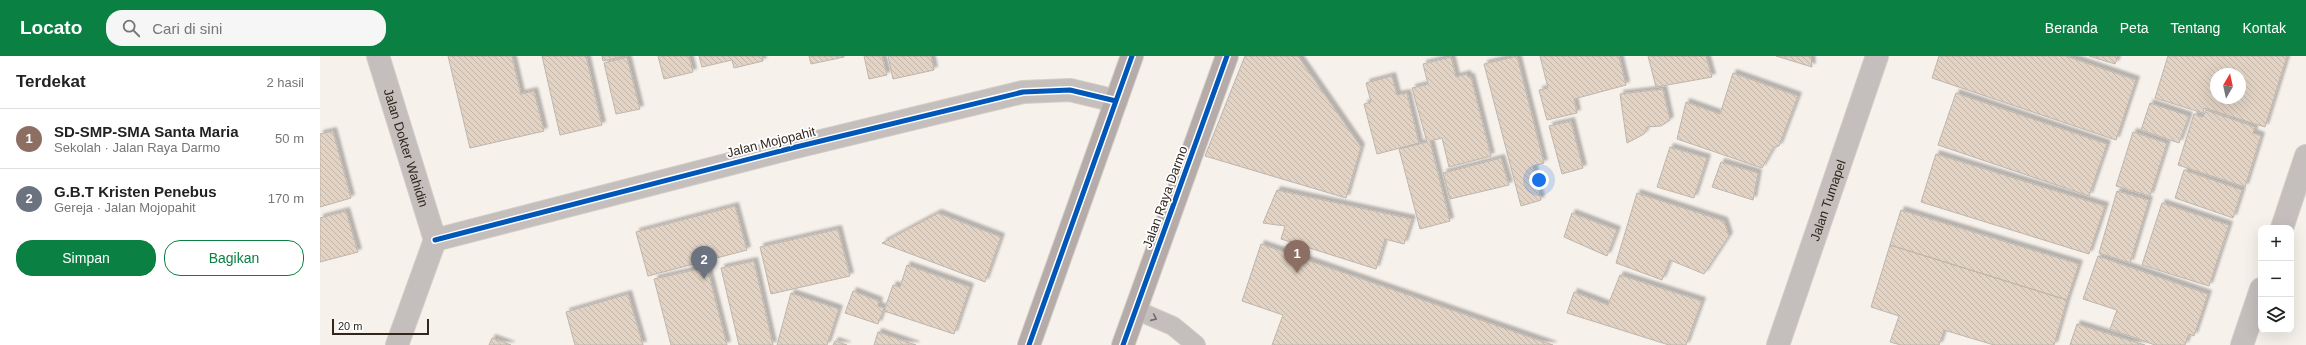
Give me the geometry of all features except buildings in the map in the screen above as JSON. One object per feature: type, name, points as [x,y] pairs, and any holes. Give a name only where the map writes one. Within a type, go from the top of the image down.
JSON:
[{"type":"main road","points":[[1029,345],[1132,56]]},
{"type":"main road","name":"Jalan Raya Darmo","points":[[1123,345],[1227,56]]},
{"type":"street","name":"Jalan Dokter Wahidin","points":[[378,56],[435,240]]},
{"type":"street","name":"Jalan Tumapel","points":[[1778,345],[1877,56]]},
{"type":"street","name":"Jalan Mojopahit","points":[[435,240],[784,150],[1023,92],[1070,90],[1116,101]]},
{"type":"street","points":[[2283,225],[2306,156]]},
{"type":"street","points":[[396,345],[435,240]]},
{"type":"street","points":[[2242,345],[2258,297]]},
{"type":"lane","points":[[1136,310],[1173,326],[1196,345]]},
{"type":"cycle path","points":[[1029,345],[1132,56]]},
{"type":"cycle path","points":[[1123,345],[1227,56]]},
{"type":"cycle path","points":[[435,240],[792,148],[1023,92],[1070,90],[1116,101]]},
{"type":"place","name":"SD-SMP-SMA Santa Maria","points":[[1297,273]]},
{"type":"place","name":"G.B.T Kristen Penebus","points":[[704,279]]}]
